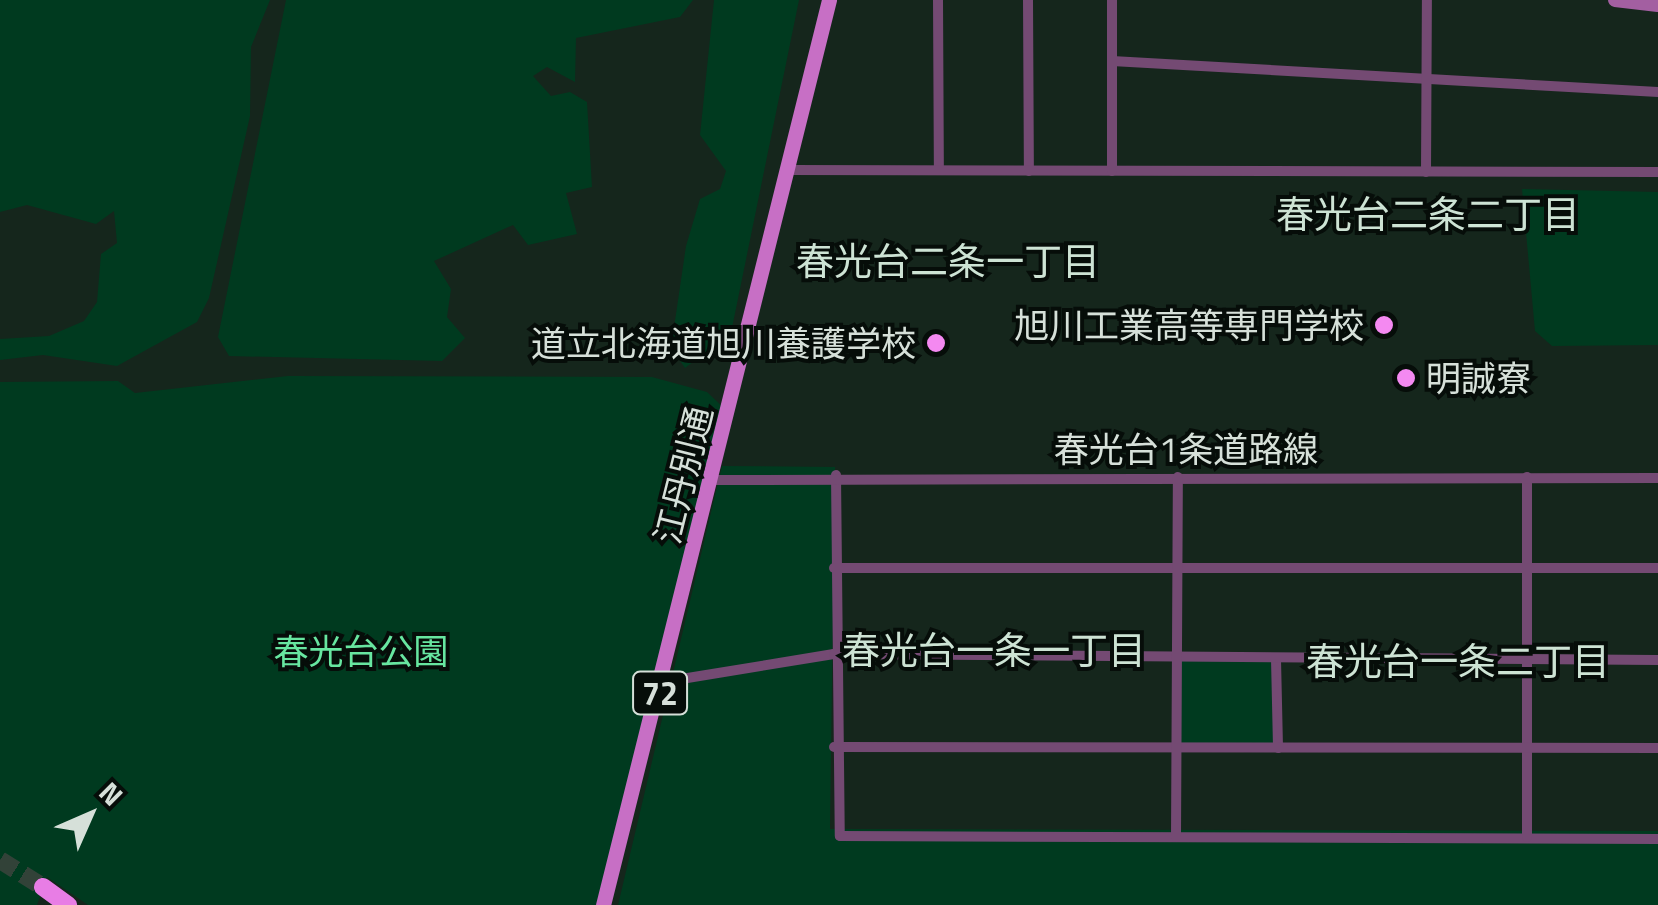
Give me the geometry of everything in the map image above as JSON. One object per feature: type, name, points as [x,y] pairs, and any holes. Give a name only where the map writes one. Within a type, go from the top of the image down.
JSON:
[{"type":"highway","points":[[42,888],[68,905]]},
{"type":"main road","name":"江丹別通","points":[[603,905],[663,682],[828,0]]},
{"type":"street","points":[[938,0],[940,170]]},
{"type":"street","points":[[1028,0],[1029,171]]},
{"type":"street","points":[[1112,0],[1112,171]]},
{"type":"street","points":[[1426,172],[1427,0]]},
{"type":"street","points":[[1615,0],[1658,5]]},
{"type":"street","points":[[1112,60],[1658,92]]},
{"type":"street","points":[[789,170],[1658,172]]},
{"type":"street","points":[[836,475],[834,747],[840,836],[1658,839]]},
{"type":"street","name":"春光台1条道路線","points":[[713,480],[836,475],[1658,478]]},
{"type":"street","points":[[1176,837],[1178,477]]},
{"type":"street","points":[[1527,478],[1527,838]]},
{"type":"street","points":[[834,568],[1658,568]]},
{"type":"street","points":[[663,682],[834,654],[1176,660],[1658,660]]},
{"type":"street","points":[[1276,660],[1278,748]]},
{"type":"street","points":[[834,747],[1658,748]]},
{"type":"green space","points":[[0,0],[270,0],[251,47],[250,116],[209,298],[197,322],[117,366],[43,355],[0,360],[0,339],[49,336],[84,321],[97,302],[101,254],[117,243],[114,211],[96,224],[27,205],[0,212]]},
{"type":"green space","points":[[286,0],[693,0],[680,17],[576,38],[575,82],[547,67],[533,76],[551,96],[570,92],[587,102],[592,187],[566,193],[577,234],[528,245],[513,225],[434,261],[451,289],[447,317],[465,338],[442,361],[229,356],[218,337]]},
{"type":"green space","points":[[714,0],[799,0],[731,333],[685,368],[671,348],[686,246],[700,199],[720,189],[726,171],[700,135]]},
{"type":"green space","points":[[1522,189],[1658,192],[1658,345],[1552,346],[1535,331]]},
{"type":"green space","name":"春光台公園","points":[[288,376],[652,377],[707,392],[726,410],[599,905],[88,905],[47,877],[37,905],[0,905],[0,382],[118,381],[135,393]]},
{"type":"green space","points":[[722,466],[835,467],[830,829],[1658,831],[1658,905],[618,905]]},
{"type":"green space","points":[[1276,659],[1278,748],[1177,747],[1176,660]]},
{"type":"tunnel","points":[[0,860],[43,887]]},
{"type":"place","name":"旭川工業高等専門学校","points":[[1384,325]]},
{"type":"place","name":"道立北海道旭川養護学校","points":[[936,343]]},
{"type":"place","name":"明誠寮","points":[[1406,378]]},
{"type":"district","name":"春光台二条二丁目","points":[[1428,215]]},
{"type":"district","name":"春光台二条一丁目","points":[[948,262]]},
{"type":"district","name":"春光台一条一丁目","points":[[994,651]]},
{"type":"district","name":"春光台一条二丁目","points":[[1458,662]]}]
